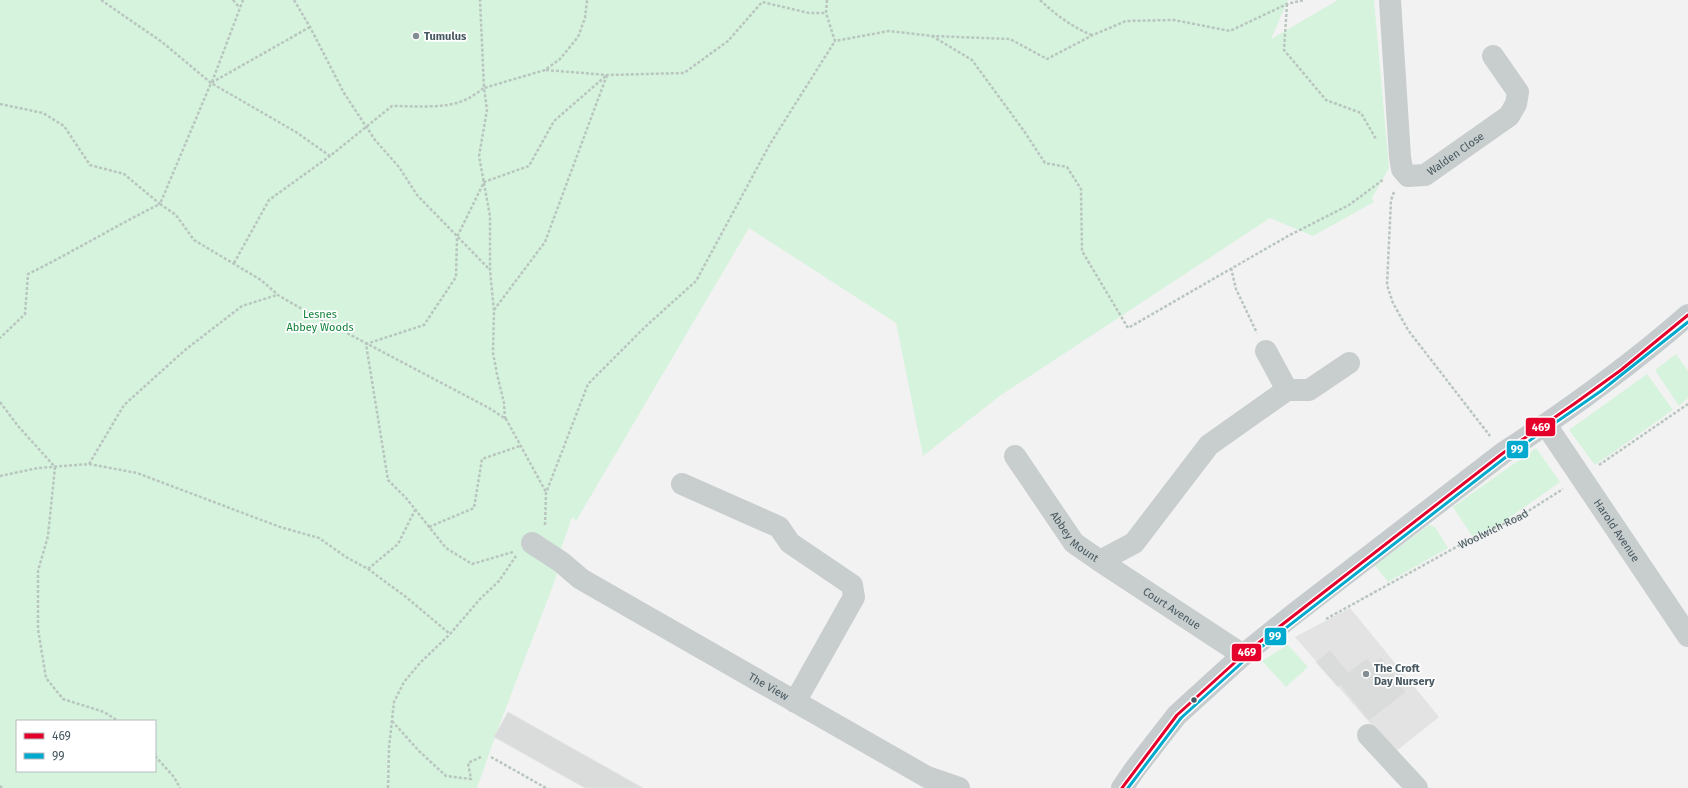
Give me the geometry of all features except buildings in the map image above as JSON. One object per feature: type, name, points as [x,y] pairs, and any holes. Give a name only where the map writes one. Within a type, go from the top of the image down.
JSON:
[{"type":"main road","points":[[1122,788],[1177,715],[1243,655],[1503,453],[1546,425],[1647,351],[1688,316]]},
{"type":"street","points":[[1390,0],[1402,169]]},
{"type":"street","name":"Walden Close","points":[[1402,169],[1408,176],[1425,174],[1509,116],[1516,104],[1518,92],[1493,56]]},
{"type":"street","points":[[1266,351],[1287,390],[1309,390],[1349,364]]},
{"type":"street","name":"Abbey Mount","points":[[1015,456],[1074,543],[1100,561],[1134,542],[1208,445],[1287,390]]},
{"type":"street","name":"Harold Avenue","points":[[1546,425],[1688,636]]},
{"type":"street","points":[[682,484],[779,526],[790,543],[852,585],[854,597],[795,702]]},
{"type":"street","name":"The View","points":[[527,546],[561,562],[581,579],[927,777],[959,788]]},
{"type":"street","name":"Court Avenue","points":[[1100,561],[1243,655]]},
{"type":"street","points":[[1368,735],[1417,788]]},
{"type":"path","points":[[101,0],[162,42],[211,83],[296,132],[330,156]]},
{"type":"path","points":[[233,0],[239,7]]},
{"type":"path","points":[[0,338],[5,335],[25,314],[28,274],[63,257],[128,219],[160,204],[211,83],[239,7],[243,0]]},
{"type":"path","points":[[294,0],[310,27],[344,93],[375,140],[399,167],[417,195],[490,270]]},
{"type":"path","points":[[480,0],[486,110],[479,156],[490,216],[490,270],[494,311],[493,353],[506,419],[546,493]]},
{"type":"path","points":[[234,263],[270,200],[330,156],[392,106],[431,106],[459,102],[484,88],[545,70],[560,59],[578,37],[585,18],[587,0]]},
{"type":"path","points":[[827,0],[826,13],[835,41]]},
{"type":"path","points":[[1040,0],[1059,17],[1082,31],[1093,35]]},
{"type":"path","points":[[388,788],[388,746],[394,702],[404,682],[420,663],[450,634],[480,599],[498,581],[511,561],[527,546],[545,524],[546,493],[588,384],[645,327],[696,281],[770,144],[835,41],[889,31],[932,36],[1010,39],[1047,59],[1093,35],[1126,21],[1174,20],[1230,31],[1287,4],[1304,0]]},
{"type":"path","points":[[545,70],[607,75],[684,72],[728,41],[762,2],[809,13],[826,13]]},
{"type":"path","points":[[1287,4],[1284,50],[1326,100],[1361,113],[1378,143]]},
{"type":"path","points":[[211,83],[310,27]]},
{"type":"path","points":[[932,36],[972,60],[1024,131],[1045,163],[1067,167],[1081,189],[1082,251],[1128,328],[1288,236],[1349,205],[1389,175],[1402,169]]},
{"type":"path","points":[[366,344],[424,325],[456,277],[457,237],[484,182],[529,166],[554,121],[607,75]]},
{"type":"path","points":[[494,311],[545,242],[607,75]]},
{"type":"path","points":[[0,104],[43,113],[64,126],[90,165],[124,174],[160,204],[176,215],[194,240],[262,280],[278,295],[306,312],[489,408],[506,419]]},
{"type":"path","points":[[1402,169],[1391,200],[1387,285],[1393,303],[1408,330],[1503,453]]},
{"type":"path","points":[[1231,268],[1236,289],[1266,351]]},
{"type":"path","points":[[89,464],[124,405],[185,350],[242,306],[278,295]]},
{"type":"path","points":[[366,344],[388,480],[446,548],[472,564],[527,546]]},
{"type":"path","points":[[0,402],[18,426],[55,467],[48,536],[38,570],[38,629],[46,678],[63,699],[104,712],[116,720]]},
{"type":"path","name":"Woolwich Road","points":[[1319,622],[1460,545],[1522,515],[1581,478],[1688,404]]},
{"type":"path","points":[[429,527],[474,508],[482,459],[520,446]]},
{"type":"path","points":[[0,476],[38,468],[89,464],[137,473],[280,527],[319,538],[346,557],[368,569],[406,597],[450,634]]},
{"type":"path","points":[[368,569],[398,544],[415,510]]},
{"type":"path","points":[[392,721],[419,751],[446,776],[471,779],[468,763],[481,757]]},
{"type":"path","points":[[156,757],[174,777],[180,788]]},
{"type":"path","points":[[491,757],[546,788]]},
{"type":"shaded area","name":"The Croft Day Nursery","points":[[1350,608],[1439,717],[1395,752],[1295,637]]},
{"type":"green space","name":"Lesnes Abbey Woods","points":[[0,0],[1288,0],[1271,39],[1338,0],[1374,0],[1389,168],[1372,198],[1374,202],[1313,236],[1270,218],[1001,395],[923,456],[896,323],[749,228],[576,521],[572,517],[554,570],[557,575],[499,726],[477,788],[0,788]]},
{"type":"green space","points":[[1676,354],[1688,371],[1688,398],[1679,406],[1655,370]]},
{"type":"green space","points":[[1647,374],[1673,410],[1595,465],[1569,430]]},
{"type":"green space","points":[[1536,448],[1560,482],[1502,523],[1472,536],[1453,507]]},
{"type":"green space","points":[[1429,525],[1435,527],[1448,548],[1388,582],[1375,565]]},
{"type":"green space","points":[[1288,645],[1308,667],[1286,687],[1262,661]]},
{"type":"transit line","name":"469","points":[[1122,788],[1177,715],[1243,655],[1503,453],[1621,370],[1688,315]]},
{"type":"transit line","name":"99","points":[[1128,788],[1181,718],[1246,659],[1506,457],[1601,391],[1688,322]]},
{"type":"place","name":"Tumulus","points":[[416,36]]},
{"type":"place","name":"The Croft Day Nursery","points":[[1366,674]]}]
